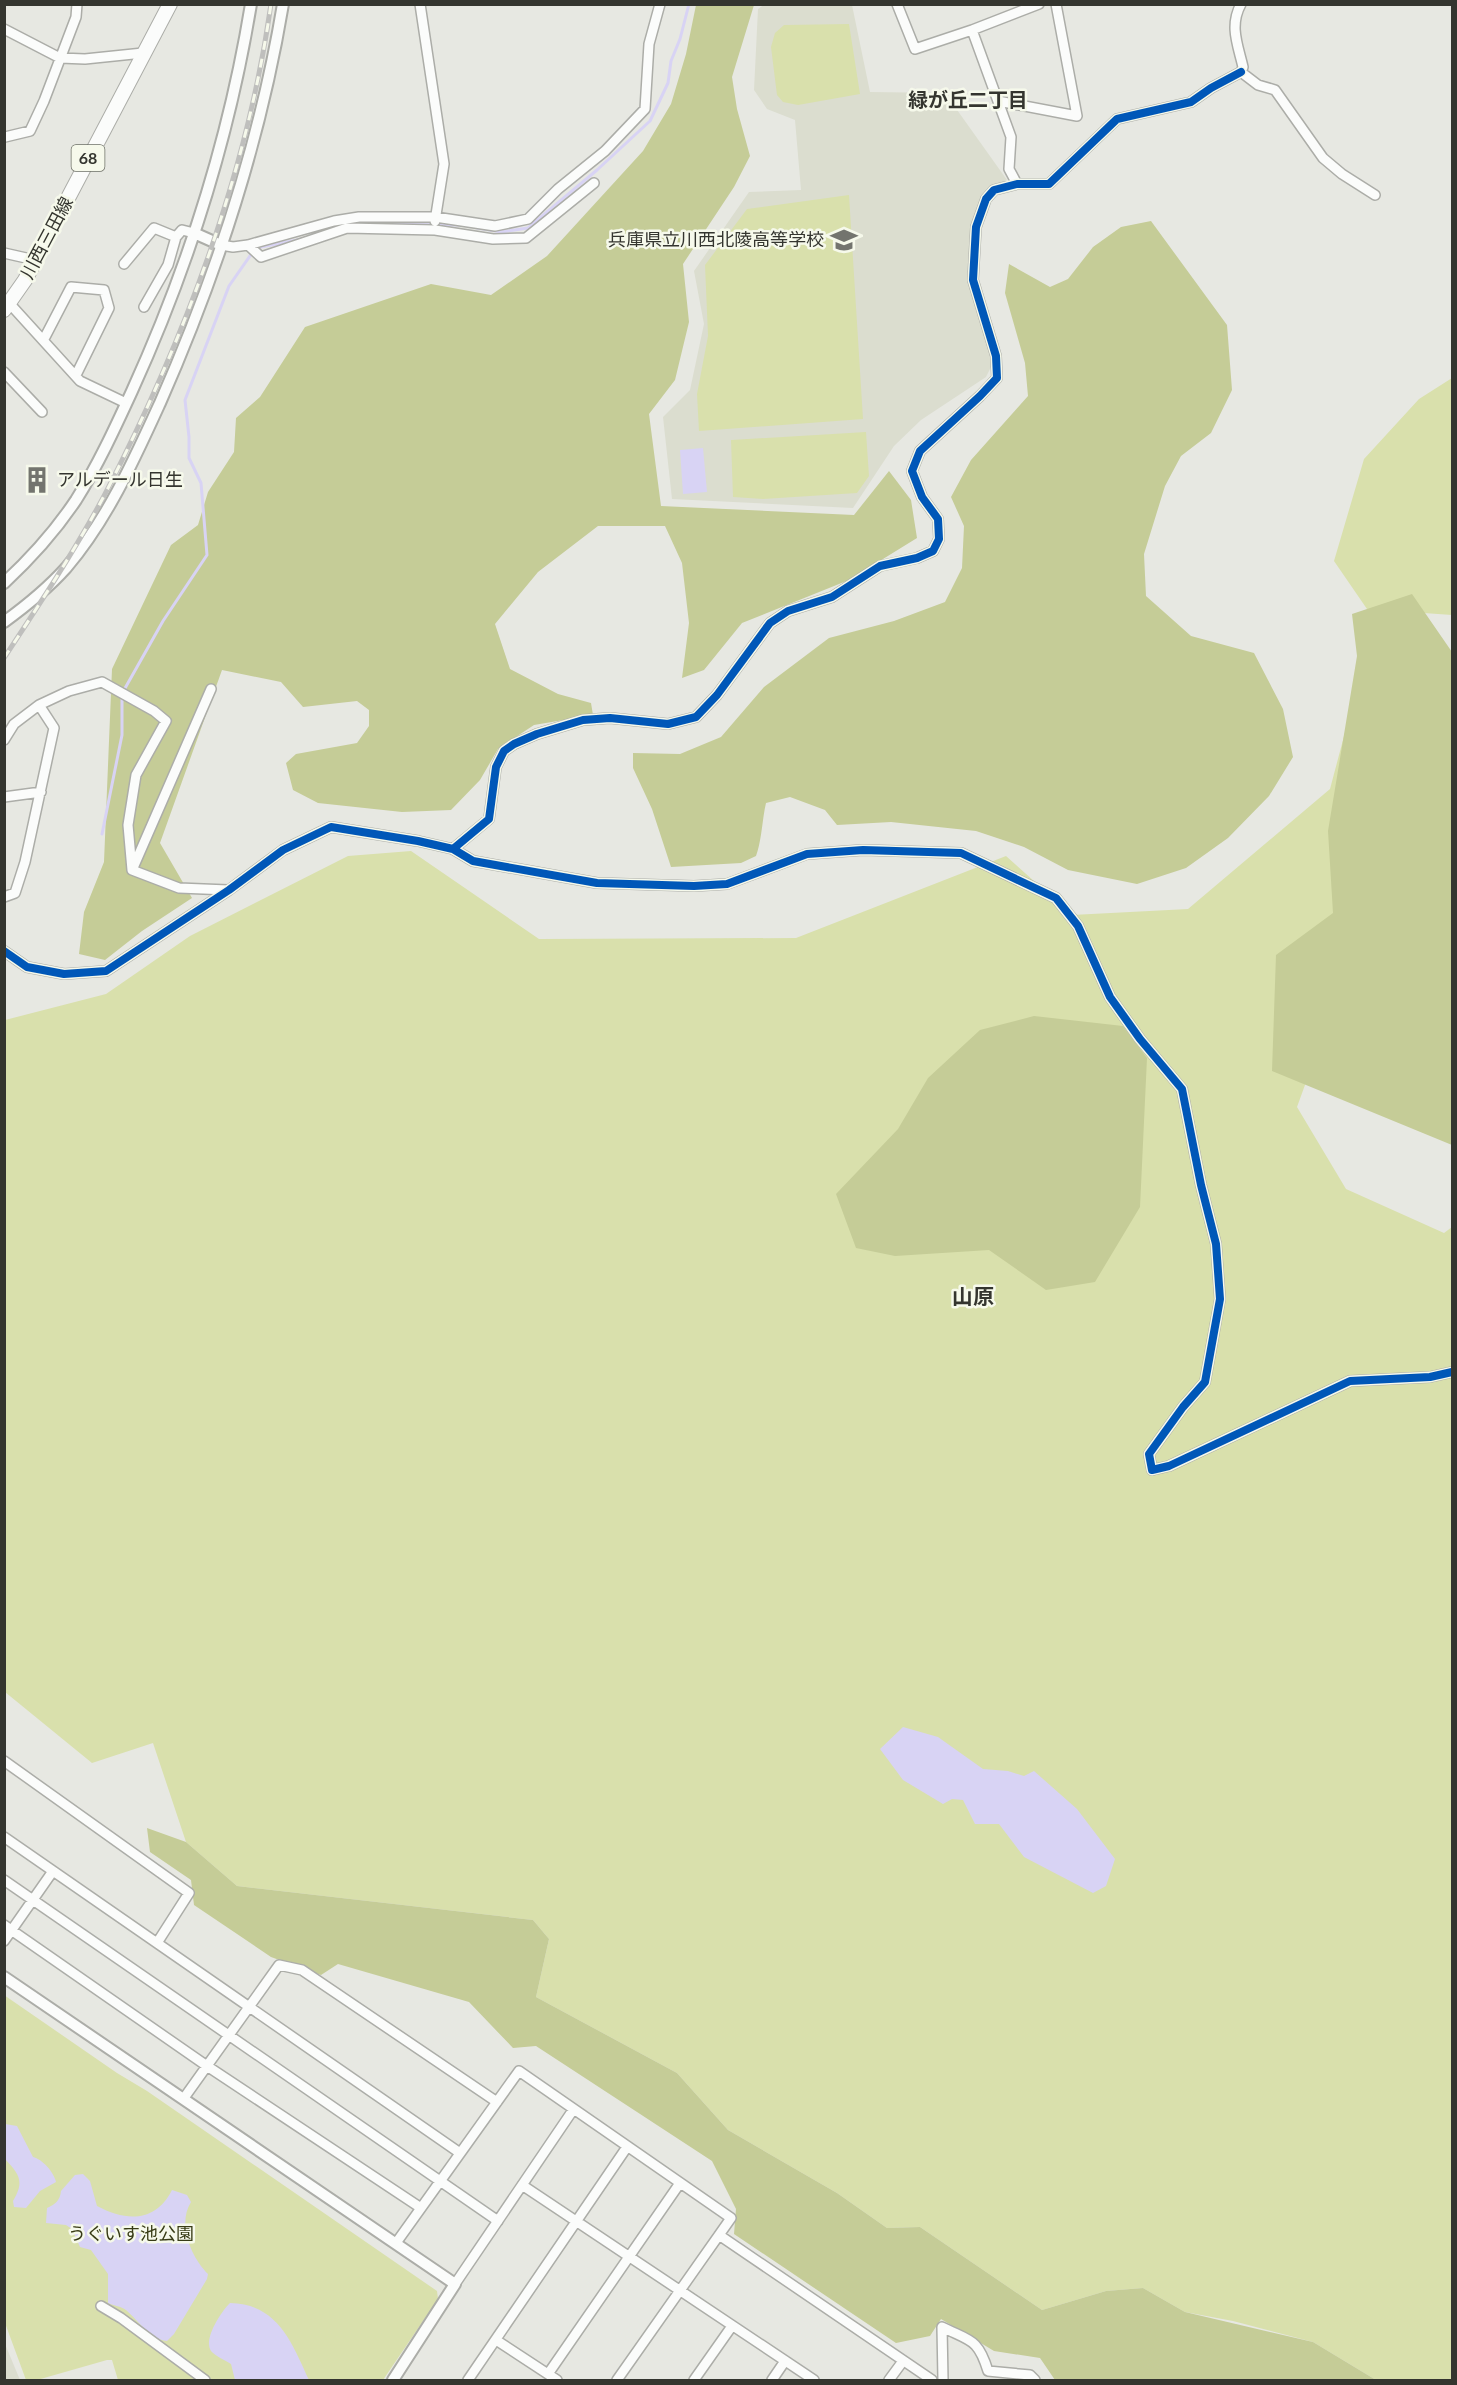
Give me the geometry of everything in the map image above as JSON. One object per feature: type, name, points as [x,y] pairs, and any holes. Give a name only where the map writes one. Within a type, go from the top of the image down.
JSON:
[{"type":"main road","name":"川西三田線","points":[[7,307],[35,260],[170,4]]},
{"type":"street","points":[[5,137],[30,131],[76,17],[76,4]]},
{"type":"street","points":[[4,583],[43,542],[74,502],[98,463],[159,327],[194,233],[230,106],[251,4]]},
{"type":"street","points":[[4,622],[48,586],[65,569],[86,541],[108,507],[147,430],[175,367],[221,245],[256,130],[283,4]]},
{"type":"street","points":[[420,4],[444,164],[435,230]]},
{"type":"street","points":[[144,307],[168,265],[176,237],[182,231],[233,247],[358,217],[435,217],[495,226],[528,219],[558,189],[605,151],[645,109],[649,44],[660,4]]},
{"type":"street","points":[[897,4],[915,49],[1039,4]]},
{"type":"street","points":[[998,101],[1077,116],[1056,4]]},
{"type":"street","points":[[453,849],[489,819],[496,767],[504,751],[513,744],[583,720],[610,718],[668,724],[696,717],[717,695],[770,623],[788,611],[832,597],[880,566],[917,558],[933,551],[939,539],[938,519],[922,497],[912,471],[920,451],[997,378],[996,356],[973,280],[976,227],[986,199],[994,190],[1017,184],[1049,184],[1117,119],[1191,102],[1241,72],[1243,67],[1234,36],[1234,20],[1241,4]]},
{"type":"street","points":[[4,29],[60,58],[85,59],[143,53]]},
{"type":"street","points":[[972,30],[1011,137],[1009,169],[1017,184]]},
{"type":"street","points":[[1241,72],[1258,85],[1275,90],[1323,158],[1374,195]]},
{"type":"street","points":[[248,245],[261,257],[346,228],[435,230],[493,239],[526,238],[594,183]]},
{"type":"street","points":[[124,264],[154,228],[176,237]]},
{"type":"street","points":[[4,253],[35,260]]},
{"type":"street","points":[[44,339],[70,287],[104,290],[109,308],[76,375]]},
{"type":"street","points":[[7,307],[44,339],[80,381],[126,402]]},
{"type":"street","points":[[4,372],[42,412]]},
{"type":"street","points":[[4,740],[14,724],[39,705],[69,691],[102,682],[154,711],[166,722],[136,775],[128,825],[132,870]]},
{"type":"street","points":[[132,870],[211,689]]},
{"type":"street","points":[[4,897],[15,893],[25,862],[54,728],[39,705]]},
{"type":"street","points":[[4,797],[41,792]]},
{"type":"street","points":[[4,951],[27,967],[64,974],[105,971],[229,890],[283,850],[331,827],[418,841],[453,849],[473,861],[597,883],[694,886],[727,884],[807,854],[863,850],[962,853],[1056,898],[1078,926],[1110,997],[1140,1039],[1182,1089],[1201,1185],[1216,1244],[1221,1299],[1205,1382],[1183,1407],[1149,1454],[1152,1470],[1180,1461],[1350,1381],[1430,1377],[1452,1372]]},
{"type":"street","points":[[132,870],[179,888],[229,890]]},
{"type":"street","points":[[4,1761],[189,1893],[157,1943]]},
{"type":"street","points":[[4,1837],[460,2153]]},
{"type":"street","points":[[4,1941],[8,1927],[33,1899],[53,1871]]},
{"type":"street","points":[[4,1880],[498,2221]]},
{"type":"street","points":[[8,1927],[207,2066],[421,2208]]},
{"type":"street","points":[[184,2098],[279,1965],[302,1970],[497,2102]]},
{"type":"street","points":[[4,1977],[455,2284]]},
{"type":"street","points":[[396,2243],[519,2071],[731,2218],[617,2380]]},
{"type":"street","points":[[393,2380],[573,2110]]},
{"type":"street","points":[[468,2380],[627,2147]]},
{"type":"street","points":[[548,2374],[680,2183]]},
{"type":"street","points":[[522,2185],[814,2380]]},
{"type":"street","points":[[719,2235],[932,2380]]},
{"type":"street","points":[[101,2306],[121,2318],[205,2380]]},
{"type":"street","points":[[694,2380],[732,2326]]},
{"type":"street","points":[[943,2380],[942,2327],[976,2344],[982,2353],[988,2371],[1030,2375],[1035,2380]]},
{"type":"street","points":[[496,2340],[557,2380]]},
{"type":"street","points":[[772,2380],[785,2361]]},
{"type":"street","points":[[889,2380],[903,2361]]},
{"type":"shaded area","name":"兵庫県立川西北陵高等学校","points":[[765,4],[852,5],[870,92],[945,93],[1007,180],[989,189],[977,209],[968,274],[994,361],[986,377],[921,420],[894,446],[853,508],[672,499],[663,417],[690,390],[704,324],[694,271],[749,192],[801,190],[795,120],[767,109],[754,90],[758,9]]},
{"type":"shaded area","points":[[703,448],[707,492],[683,494],[680,450]]},
{"type":"shaded area","points":[[903,1727],[938,1737],[983,1769],[1008,1771],[1024,1776],[1034,1771],[1077,1809],[1115,1859],[1106,1886],[1093,1893],[1024,1857],[999,1824],[975,1824],[963,1800],[952,1799],[943,1804],[903,1780],[880,1749]]},
{"type":"shaded area","points":[[5,2124],[17,2126],[33,2157],[47,2166],[56,2182],[40,2191],[26,2208],[14,2207],[13,2201],[19,2188],[19,2178],[5,2159]]},
{"type":"shaded area","points":[[83,2174],[90,2181],[97,2206],[119,2215],[140,2216],[149,2213],[165,2201],[172,2190],[187,2195],[191,2202],[185,2220],[188,2240],[196,2259],[208,2274],[174,2334],[167,2341],[155,2337],[124,2309],[108,2303],[108,2274],[91,2250],[80,2247],[72,2229],[66,2225],[46,2223],[47,2208],[57,2201],[61,2191],[75,2175]]},
{"type":"shaded area","points":[[230,2303],[260,2310],[272,2318],[289,2340],[309,2380],[235,2380],[231,2364],[213,2353],[209,2346],[214,2326]]},
{"type":"shaded area","points":[[5,2344],[20,2380],[5,2380]]},
{"type":"green space","points":[[696,5],[754,5],[732,77],[737,109],[750,156],[734,187],[683,264],[689,322],[675,380],[649,414],[661,506],[854,515],[889,471],[911,500],[917,538],[849,580],[742,623],[704,670],[682,678],[689,623],[682,563],[665,526],[598,526],[538,572],[495,624],[510,669],[558,694],[591,703],[593,715],[534,725],[498,749],[480,780],[451,810],[402,812],[318,803],[293,790],[286,763],[296,754],[357,743],[369,726],[369,710],[357,701],[303,707],[281,682],[222,670],[160,843],[192,898],[142,931],[105,960],[79,954],[84,912],[104,862],[112,669],[171,545],[198,525],[208,492],[234,452],[236,418],[260,397],[305,327],[431,284],[491,295],[547,256],[643,151],[671,104],[686,54]]},
{"type":"green space","points":[[849,24],[860,94],[798,105],[783,102],[777,95],[771,47],[775,33],[784,25]]},
{"type":"green space","points":[[849,195],[863,419],[699,431],[697,394],[708,336],[705,265],[747,209]]},
{"type":"green space","points":[[1151,221],[1227,325],[1232,390],[1211,433],[1181,456],[1165,486],[1144,554],[1146,596],[1191,636],[1254,653],[1283,709],[1293,757],[1269,796],[1228,838],[1186,868],[1137,884],[1068,870],[1024,847],[976,831],[891,822],[837,825],[825,810],[790,797],[766,803],[756,856],[741,863],[671,867],[652,809],[633,768],[633,753],[680,754],[721,737],[764,687],[829,638],[894,621],[945,602],[962,568],[964,526],[951,497],[971,460],[1028,396],[1025,363],[1005,293],[1009,264],[1050,287],[1068,279],[1093,247],[1121,227]]},
{"type":"green space","points":[[1452,378],[1452,615],[1367,609],[1334,561],[1364,459],[1419,399]]},
{"type":"green space","points":[[866,432],[869,476],[857,493],[763,499],[733,497],[731,440]]},
{"type":"green space","points":[[1412,594],[1452,652],[1452,1145],[1272,1071],[1276,955],[1333,913],[1328,831],[1357,656],[1352,614]]},
{"type":"green space","points":[[1352,706],[1338,994],[1297,1107],[1346,1189],[1444,1233],[1452,1227],[1452,2380],[1376,2380],[1313,2342],[1233,2321],[1185,2312],[1143,2288],[1106,2291],[1042,2310],[920,2227],[887,2228],[837,2193],[728,2130],[677,2073],[536,1997],[549,1939],[533,1920],[237,1886],[186,1842],[153,1743],[92,1763],[5,1692],[5,1020],[106,994],[190,936],[348,856],[411,851],[539,939],[796,938],[1006,856],[1072,915],[1188,909],[1330,789]]},
{"type":"green space","points":[[1034,1016],[1123,1026],[1147,1058],[1140,1207],[1095,1282],[1046,1290],[989,1250],[895,1256],[856,1248],[836,1194],[898,1129],[928,1078],[980,1030]]},
{"type":"green space","points":[[147,1828],[186,1842],[237,1886],[533,1920],[549,1939],[536,1997],[677,2073],[728,2130],[837,2193],[887,2228],[920,2227],[1042,2310],[1106,2291],[1143,2288],[1185,2312],[1313,2342],[1376,2380],[1055,2380],[1040,2358],[994,2351],[941,2319],[930,2336],[896,2343],[734,2234],[736,2209],[712,2161],[536,2046],[513,2048],[469,2002],[338,1964],[321,1975],[271,1957],[194,1905],[191,1880],[150,1852]]},
{"type":"green space","name":"うぐいす池公園","points":[[4,1995],[437,2291],[438,2299],[383,2380],[118,2380],[112,2360],[107,2360],[37,2380],[26,2380],[5,2323]]},
{"type":"waterway","points":[[477,228],[502,232],[528,228],[597,170],[650,121],[668,83],[671,61],[680,39],[689,4]]},
{"type":"waterway","points":[[346,224],[462,225]]},
{"type":"waterway","points":[[256,248],[302,239]]},
{"type":"waterway","points":[[124,690],[163,621],[207,555],[201,483],[189,458],[185,400],[229,286],[252,253]]},
{"type":"waterway","points":[[102,834],[122,735],[122,697]]},
{"type":"railway","points":[[4,658],[93,517],[133,438],[185,318],[208,257],[246,132],[271,4]]},
{"type":"cycle path","points":[[453,849],[489,819],[496,767],[504,751],[514,744],[537,734],[583,720],[610,718],[668,724],[696,717],[717,695],[770,623],[788,611],[832,597],[880,566],[917,558],[933,551],[939,539],[938,519],[922,497],[912,471],[920,451],[997,378],[996,356],[973,280],[976,227],[986,199],[994,190],[1017,184],[1049,184],[1117,119],[1191,102],[1241,72]]},
{"type":"cycle path","points":[[4,951],[27,967],[64,974],[106,971],[229,890],[283,850],[331,827],[418,841],[453,849],[473,861],[597,883],[694,886],[727,884],[807,854],[863,850],[961,853],[1056,898],[1078,926],[1110,997],[1140,1039],[1182,1089],[1201,1185],[1216,1244],[1220,1299],[1205,1382],[1183,1407],[1149,1454],[1152,1470],[1169,1466],[1350,1381],[1430,1377],[1452,1372]]},
{"type":"place","name":"兵庫県立川西北陵高等学校","points":[[844,240]]},
{"type":"place","name":"アルデール日生","points":[[37,480]]},
{"type":"district","name":"緑が丘二丁目","points":[[968,100]]},
{"type":"district","name":"山原","points":[[973,1297]]}]
